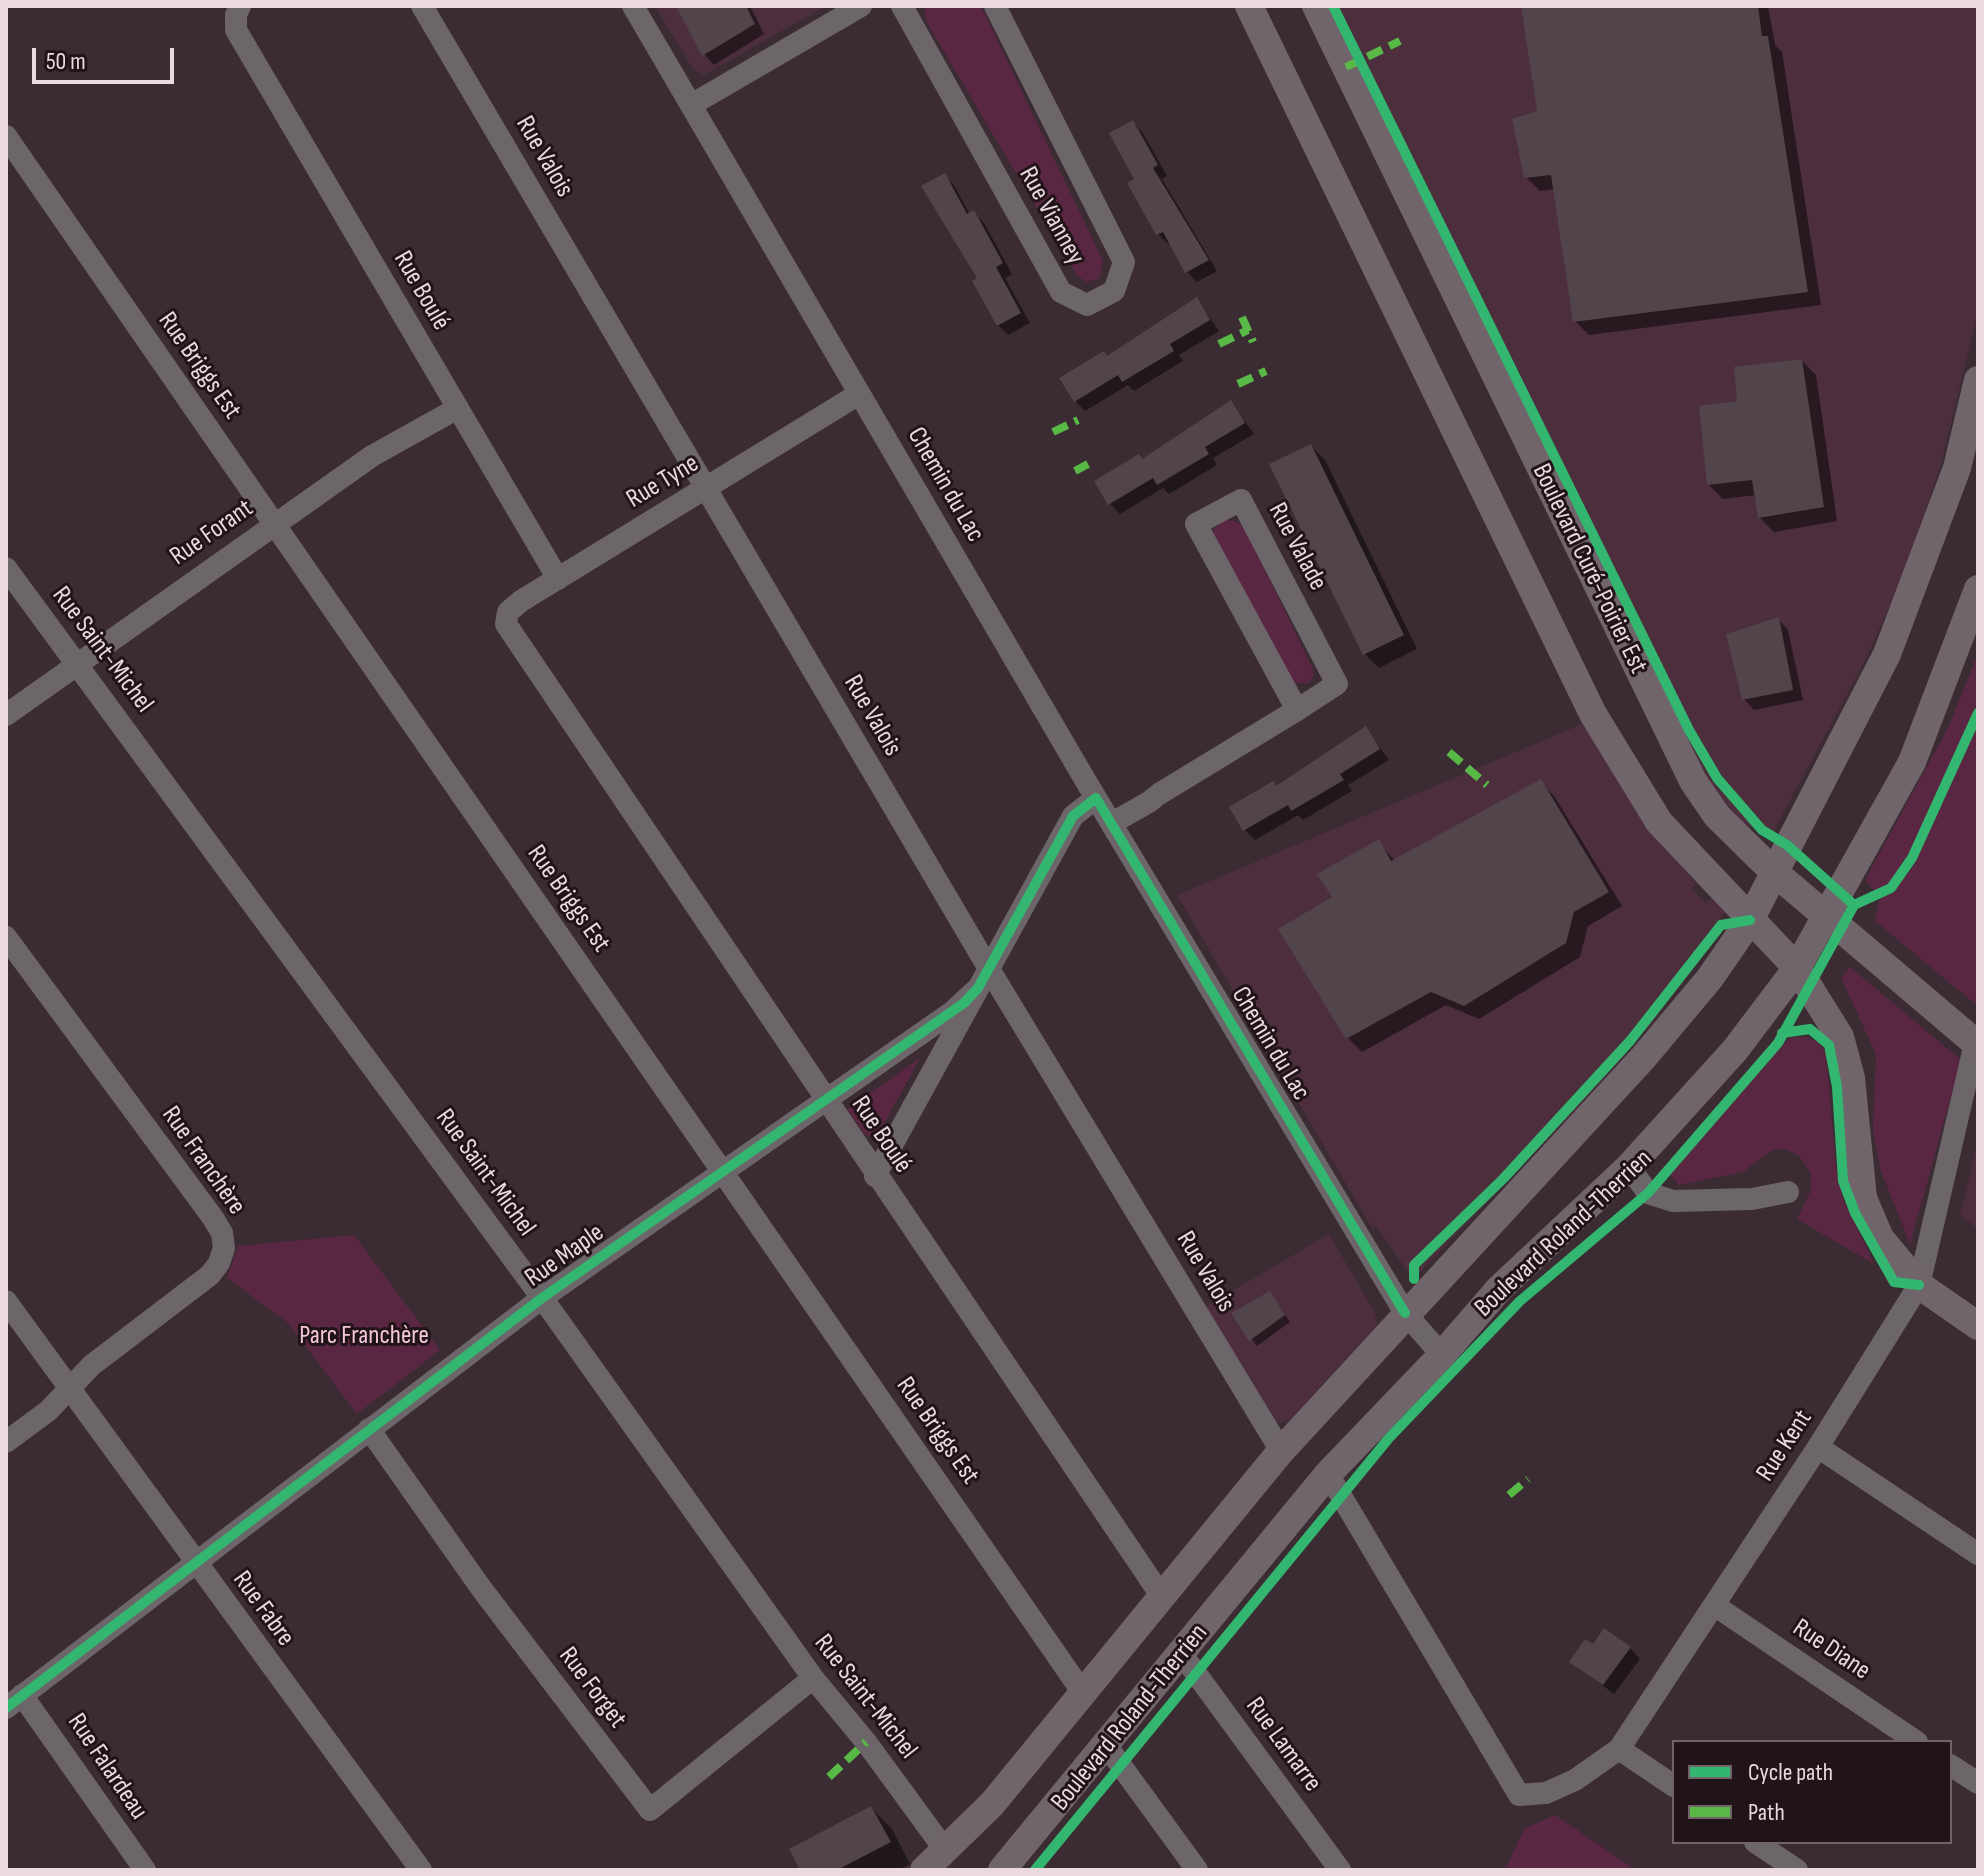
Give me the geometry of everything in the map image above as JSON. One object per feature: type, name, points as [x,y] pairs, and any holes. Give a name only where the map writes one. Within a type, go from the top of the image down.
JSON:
[{"type":"main road","points":[[1249,6],[1593,714],[1659,822],[1797,968],[1840,1037],[1851,1078],[1863,1198],[1880,1238],[1919,1285],[1978,1326]]},
{"type":"main road","name":"Boulevard Curé-Poirier Est","points":[[1316,6],[1693,781],[1717,816],[1773,871],[1977,1044]]},
{"type":"main road","name":"Boulevard Roland-Therrien","points":[[924,1870],[992,1804],[1160,1594],[1281,1451],[1643,1058],[1710,978],[1750,920],[1887,654],[1957,468],[1978,380]]},
{"type":"main road","name":"Boulevard Roland-Therrien","points":[[1002,1870],[1328,1474],[1442,1355],[1499,1289],[1629,1167],[1735,1050],[1797,968],[1912,762],[1978,589]]},
{"type":"street","name":"Rue Boulé","points":[[240,6],[236,30],[558,579]]},
{"type":"street","name":"Rue Valois","points":[[422,6],[706,488],[983,979],[1281,1451]]},
{"type":"street","name":"Chemin du Lac","points":[[633,6],[1096,798],[1405,1313],[1442,1355]]},
{"type":"street","points":[[691,105],[861,6]]},
{"type":"street","name":"Rue Vianney","points":[[902,6],[1061,292],[1087,305],[1114,291],[1124,262],[995,6]]},
{"type":"street","name":"Rue Briggs Est","points":[[6,136],[1083,1693]]},
{"type":"street","name":"Rue Tyne","points":[[506,624],[512,608],[859,394]]},
{"type":"street","name":"Rue Forant","points":[[6,715],[274,523],[388,446],[458,408]]},
{"type":"street","name":"Rue Valade","points":[[1112,823],[1297,710],[1337,684],[1241,500],[1196,524],[1297,710]]},
{"type":"street","name":"Rue Saint-Michel","points":[[6,568],[542,1298],[813,1678],[866,1742],[945,1850]]},
{"type":"street","name":"Rue Boulé","points":[[506,624],[875,1176],[1160,1594]]},
{"type":"street","name":"Rue Maple","points":[[875,1176],[1073,816],[1096,798]]},
{"type":"street","name":"Rue Franchère","points":[[6,937],[213,1218],[223,1241],[222,1256],[210,1275],[92,1365],[69,1389]]},
{"type":"street","name":"Rue Maple","points":[[14,1702],[542,1298],[964,1003],[983,979]]},
{"type":"street","name":"Rue Kent","points":[[1328,1474],[1519,1795],[1546,1793],[1575,1780],[1619,1749],[1818,1447],[1919,1285],[1977,1044]]},
{"type":"street","points":[[1629,1167],[1648,1193],[1673,1201],[1752,1199],[1788,1192]]},
{"type":"street","name":"Rue Fabre","points":[[6,1301],[421,1870]]},
{"type":"street","points":[[6,1442],[48,1411],[69,1389]]},
{"type":"street","name":"Rue Forget","points":[[369,1429],[481,1588],[650,1810],[813,1678]]},
{"type":"street","points":[[1818,1447],[1978,1554]]},
{"type":"street","name":"Rue Diane","points":[[1714,1605],[1914,1740]]},
{"type":"street","name":"Rue Lamarre","points":[[1181,1653],[1340,1870]]},
{"type":"street","name":"Rue Falardeau","points":[[14,1702],[145,1870]]},
{"type":"street","points":[[1106,1745],[1197,1870]]},
{"type":"street","points":[[1619,1749],[1672,1785]]},
{"type":"street","points":[[1952,1766],[1978,1783]]},
{"type":"street","points":[[1758,1844],[1797,1870]]},
{"type":"shaded area","points":[[655,6],[826,6],[704,75],[693,69]]},
{"type":"shaded area","points":[[1335,6],[1978,6],[1978,313],[1940,468],[1901,581],[1865,661],[1771,836],[1740,822],[1712,792]]},
{"type":"shaded area","points":[[1582,724],[1648,825],[1696,884],[1692,889],[1706,903],[1711,898],[1725,912],[1715,928],[1721,932],[1648,1029],[1643,1026],[1623,1049],[1627,1053],[1577,1109],[1420,1272],[1408,1272],[1376,1226],[1372,1228],[1177,895]]},
{"type":"shaded area","points":[[1978,1140],[1978,1229],[1960,1215]]},
{"type":"shaded area","points":[[1329,1234],[1375,1313],[1377,1325],[1289,1421],[1278,1423],[1272,1420],[1205,1307]]},
{"type":"green space","points":[[924,6],[981,6],[1103,261],[1100,278],[1087,282],[1077,276],[927,23]]},
{"type":"green space","points":[[1225,519],[1238,522],[1245,529],[1312,667],[1314,675],[1308,684],[1293,682],[1212,531]]},
{"type":"green space","points":[[1978,654],[1978,1006],[1875,921],[1880,897],[1865,880],[1948,728]]},
{"type":"green space","points":[[1850,967],[1961,1060],[1910,1244],[1881,1171],[1873,1131],[1876,1054],[1841,978]]},
{"type":"green space","points":[[1790,1037],[1806,1037],[1818,1042],[1826,1054],[1836,1168],[1843,1198],[1874,1264],[1797,1219],[1811,1190],[1811,1173],[1799,1156],[1786,1149],[1772,1150],[1743,1172],[1679,1185],[1670,1174]]},
{"type":"green space","points":[[920,1058],[880,1131],[874,1136],[865,1135],[847,1109]]},
{"type":"green space","name":"Parc Franchère","points":[[354,1235],[440,1350],[357,1414],[287,1322],[227,1278],[238,1246]]},
{"type":"green space","points":[[1555,1815],[1636,1870],[1505,1870],[1524,1829]]},
{"type":"building","points":[[676,6],[746,6],[755,24],[702,56]]},
{"type":"building","points":[[1521,6],[1758,6],[1762,36],[1768,36],[1808,292],[1573,322],[1551,175],[1524,178],[1512,119],[1537,111]]},
{"type":"building","points":[[1133,120],[1158,165],[1153,168],[1209,260],[1185,273],[1163,232],[1156,235],[1127,183],[1134,179],[1109,133]]},
{"type":"building","points":[[945,173],[967,214],[974,210],[1003,263],[996,267],[1021,313],[997,326],[972,281],[977,278],[921,186]]},
{"type":"building","points":[[1197,297],[1210,320],[1170,344],[1174,351],[1122,382],[1118,375],[1074,402],[1059,378],[1104,351],[1107,356]]},
{"type":"building","points":[[1802,359],[1824,507],[1758,518],[1752,480],[1707,485],[1699,406],[1737,401],[1734,367]]},
{"type":"building","points":[[1231,400],[1245,423],[1205,447],[1209,454],[1157,485],[1153,478],[1108,505],[1094,481],[1139,454],[1142,459]]},
{"type":"building","points":[[1311,444],[1404,635],[1363,655],[1269,464]]},
{"type":"building","points":[[1779,617],[1793,690],[1742,700],[1726,634]]},
{"type":"building","points":[[1366,726],[1380,749],[1340,774],[1344,780],[1291,811],[1288,805],[1243,831],[1229,807],[1273,781],[1276,786]]},
{"type":"building","points":[[1541,779],[1609,892],[1574,912],[1566,943],[1464,1006],[1431,992],[1346,1039],[1278,929],[1332,897],[1317,874],[1379,839],[1391,861]]},
{"type":"building","points":[[1270,1291],[1285,1315],[1249,1341],[1231,1313]]},
{"type":"building","points":[[1604,1628],[1631,1647],[1603,1685],[1569,1662],[1585,1639],[1593,1644]]},
{"type":"building","points":[[871,1806],[891,1842],[837,1870],[800,1870],[789,1849]]},
{"type":"marked path","points":[[1346,67],[1400,41]]},
{"type":"marked path","points":[[1242,317],[1253,342]]},
{"type":"marked path","points":[[1219,344],[1248,330]]},
{"type":"marked path","points":[[1238,384],[1266,371]]},
{"type":"marked path","points":[[1053,432],[1078,420]]},
{"type":"marked path","points":[[1075,471],[1088,464]]},
{"type":"marked path","points":[[1449,752],[1487,785]]},
{"type":"marked path","points":[[1509,1495],[1528,1479]]},
{"type":"marked path","points":[[829,1777],[866,1742]]},
{"type":"cycle path","points":[[1333,6],[1689,730],[1717,778],[1762,830],[1787,845],[1854,905]]},
{"type":"cycle path","points":[[1035,1870],[1389,1438],[1520,1301],[1648,1193],[1778,1043],[1854,905],[1891,888],[1912,858],[1978,713]]},
{"type":"cycle path","points":[[6,1708],[542,1298],[964,1003],[978,988],[1073,816],[1096,798],[1405,1313]]},
{"type":"cycle path","points":[[1414,1279],[1414,1265],[1503,1179],[1630,1041],[1721,925],[1750,920]]},
{"type":"cycle path","points":[[1782,1033],[1810,1029],[1829,1045],[1837,1087],[1843,1181],[1855,1213],[1894,1282],[1919,1285]]}]
